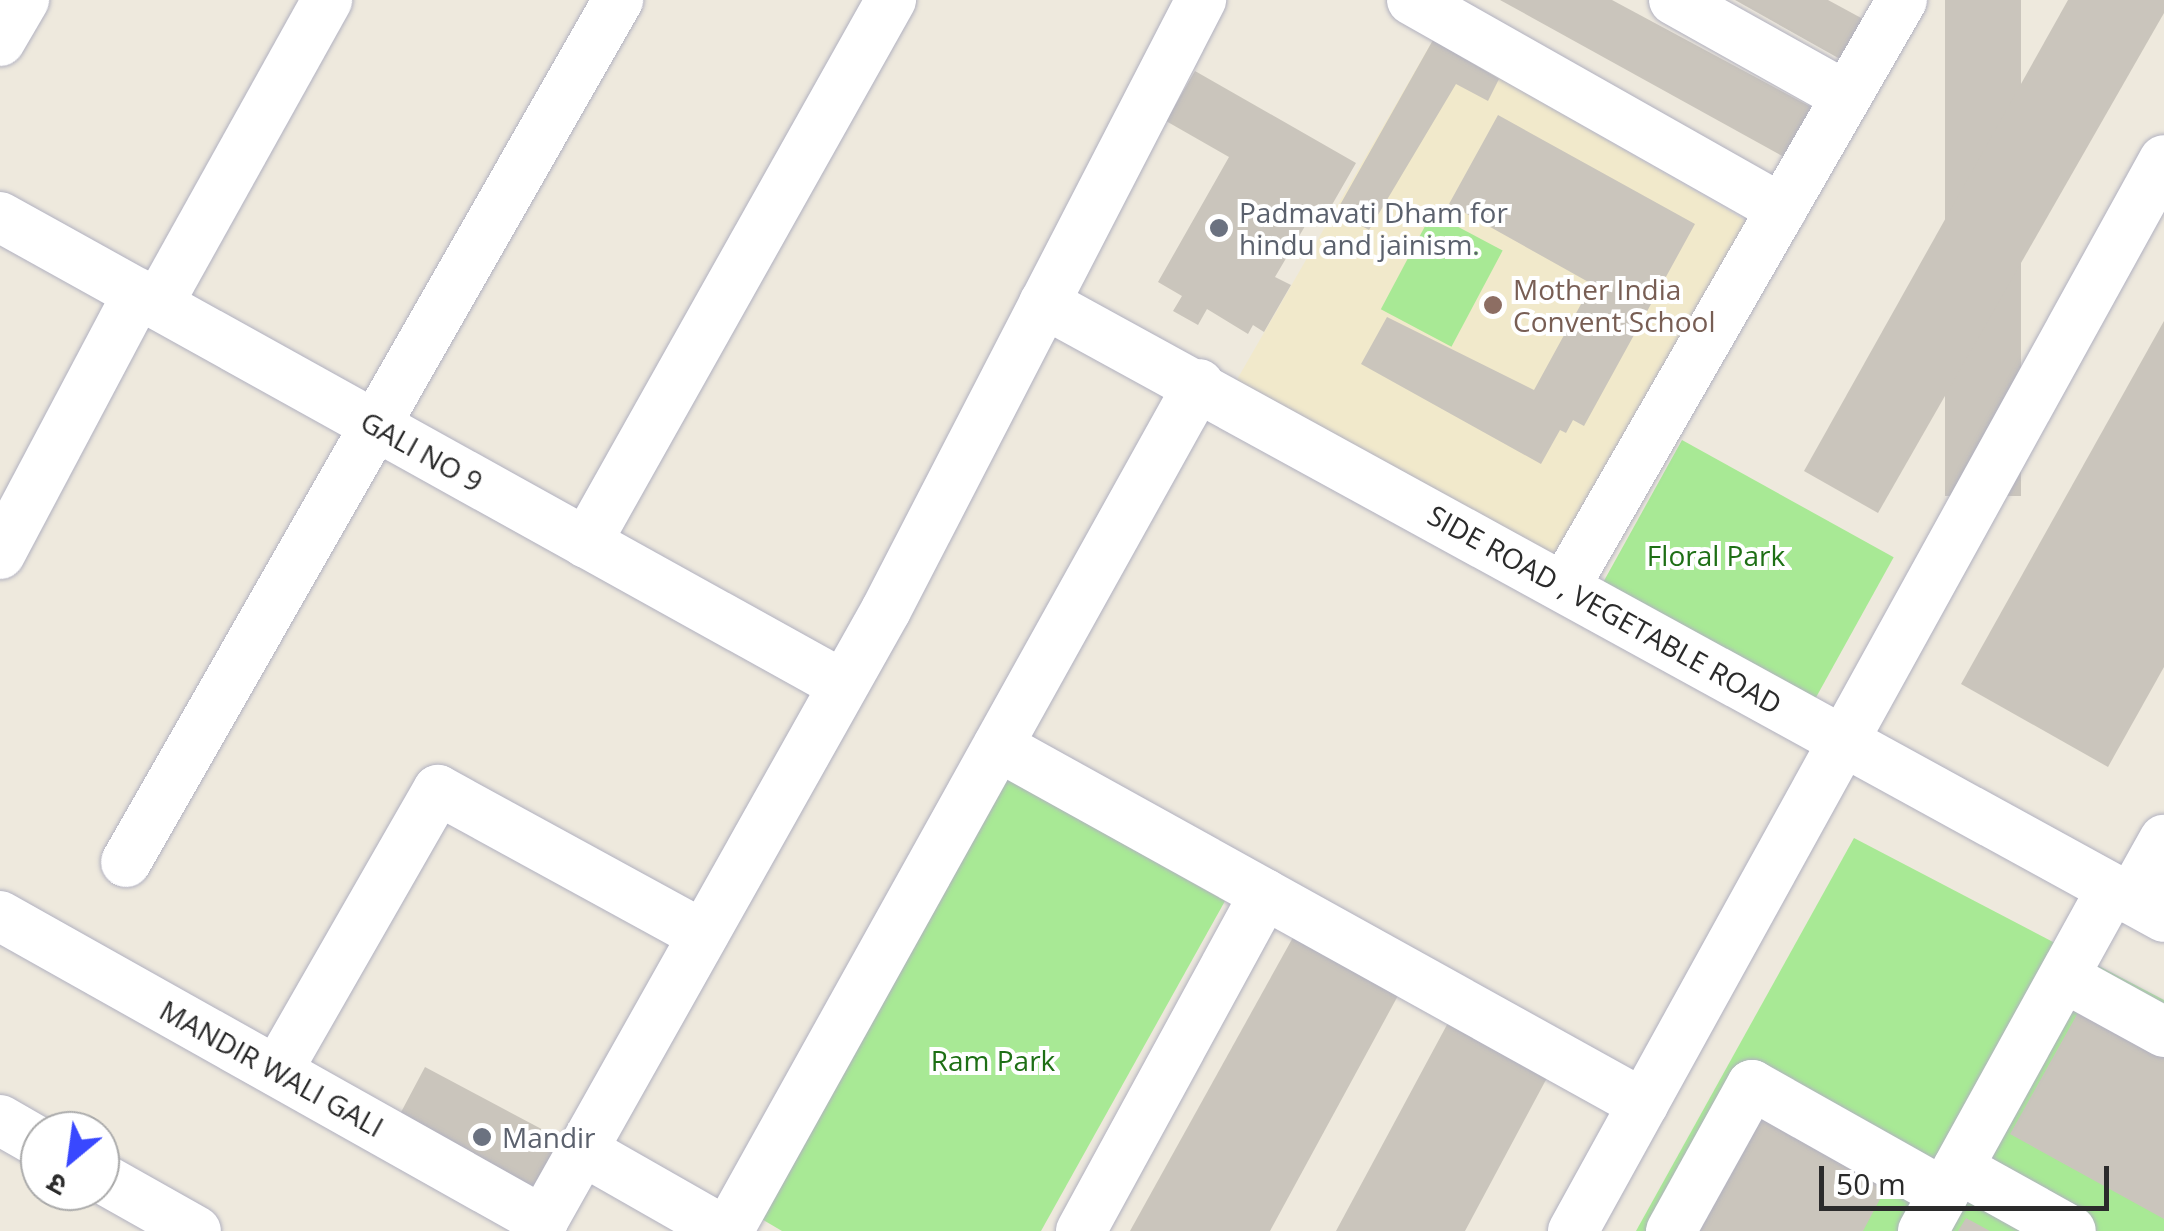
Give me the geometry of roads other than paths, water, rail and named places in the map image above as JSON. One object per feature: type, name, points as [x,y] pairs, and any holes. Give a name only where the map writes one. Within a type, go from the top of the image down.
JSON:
[{"type":"street","points":[[0,42],[24,0]]},
{"type":"street","points":[[0,554],[327,0]]},
{"type":"street","points":[[126,862],[618,0]]},
{"type":"street","points":[[586,542],[890,0]]},
{"type":"street","points":[[540,1226],[843,685],[1201,0]]},
{"type":"street","points":[[1412,0],[1782,209]]},
{"type":"street","points":[[1674,0],[1846,96]]},
{"type":"street","points":[[1565,586],[1902,0]]},
{"type":"street","points":[[1573,1231],[2164,160]]},
{"type":"street","name":"GALI NO 9","points":[[0,217],[843,685]]},
{"type":"street","name":"SIDE ROAD , VEGETABLE ROAD","points":[[1044,303],[1199,384],[2136,901]]},
{"type":"street","points":[[582,1150],[726,1231],[1199,384]]},
{"type":"street","points":[[998,746],[1643,1104]]},
{"type":"street","points":[[276,1071],[438,790],[703,935]]},
{"type":"street","points":[[1942,1197],[2064,977],[2136,901],[2164,840]]},
{"type":"street","points":[[1081,1231],[1265,894]]},
{"type":"street","name":"MANDIR WALI GALI","points":[[0,916],[540,1226]]},
{"type":"street","points":[[2064,977],[2164,1032]]},
{"type":"street","points":[[1671,1231],[1752,1085],[1942,1197],[2071,1231]]},
{"type":"street","points":[[120,1188],[196,1231]]},
{"type":"place","name":"Padmavati Dham for hindu and jainism.","points":[[1219,228]]},
{"type":"place","name":"Mother India Convent School","points":[[1493,305]]},
{"type":"place","name":"Mandir","points":[[482,1137]]},
{"type":"park label","name":"Floral Park","points":[[1716,555]]},
{"type":"park label","name":"Ram Park","points":[[993,1060]]}]
